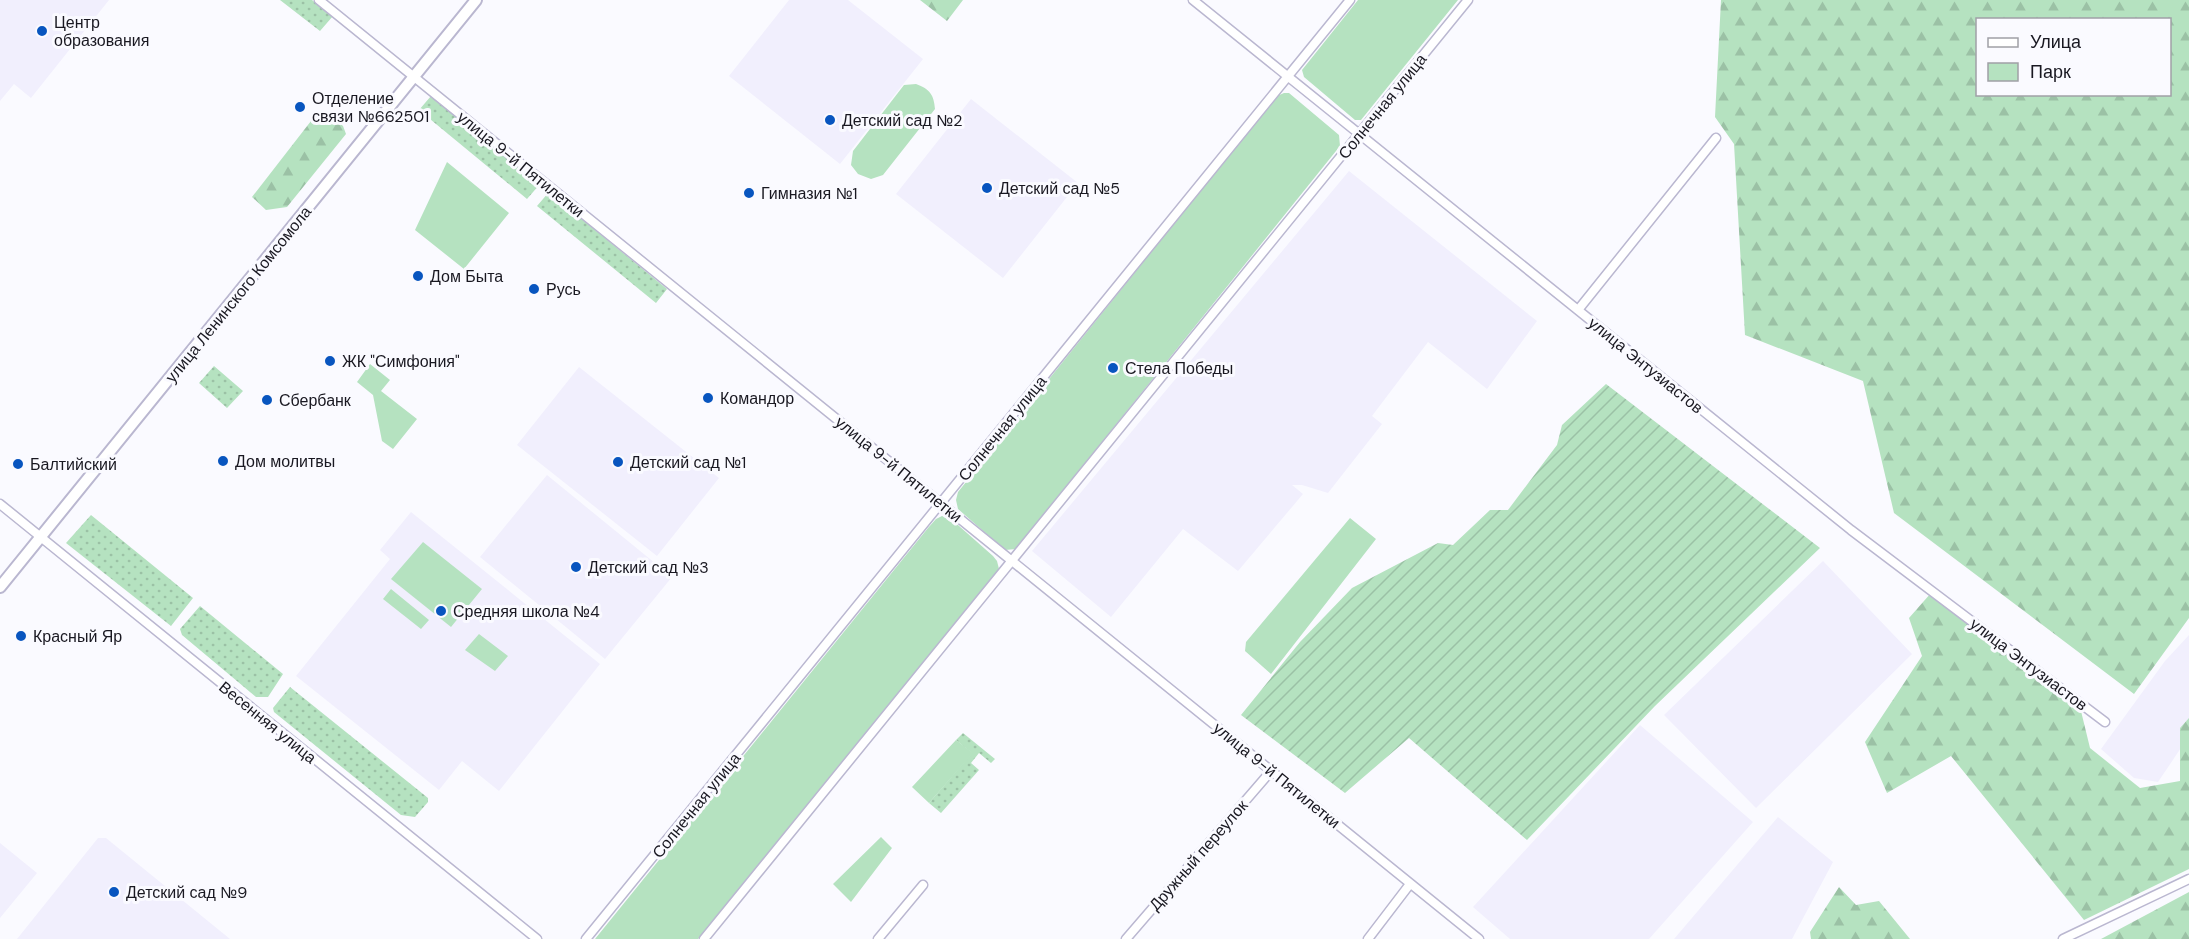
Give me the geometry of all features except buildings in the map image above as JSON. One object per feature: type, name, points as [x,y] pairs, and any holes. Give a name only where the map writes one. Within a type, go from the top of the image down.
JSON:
[{"type":"main road","name":"улица Ленинского Комсомола","points":[[0,587],[476,0]]},
{"type":"street","name":"улица 9-й Пятилетки","points":[[319,0],[1479,939]]},
{"type":"street","name":"улица Энтузиастов","points":[[1193,0],[1851,530],[2105,722]]},
{"type":"street","name":"Солнечная улица","points":[[586,939],[1350,0]]},
{"type":"street","name":"Солнечная улица","points":[[704,939],[1468,0]]},
{"type":"street","points":[[1578,310],[1716,138]]},
{"type":"street","name":"Весенняя улица","points":[[0,504],[537,939]]},
{"type":"street","name":"Дружный переулок","points":[[1126,939],[1271,771]]},
{"type":"street","points":[[2063,939],[2189,879]]},
{"type":"street","points":[[1368,939],[1410,884]]},
{"type":"street","points":[[878,939],[923,885]]},
{"type":"shaded area","name":"Центр образования","points":[[0,0],[109,0],[31,98],[14,84],[0,101]]},
{"type":"shaded area","name":"Детский сад №2","points":[[789,0],[848,0],[923,59],[840,164],[729,76]]},
{"type":"shaded area","name":"Детский сад №5","points":[[971,99],[1078,183],[1003,278],[896,194]]},
{"type":"shaded area","points":[[1349,171],[1537,321],[1487,389],[1428,342],[1372,416],[1382,424],[1328,493],[1302,485],[1292,485],[1303,494],[1238,571],[1183,529],[1111,617],[1032,551]]},
{"type":"shaded area","name":"Детский сад №1","points":[[579,367],[719,478],[657,556],[517,445]]},
{"type":"shaded area","name":"Детский сад №3","points":[[547,475],[672,577],[605,659],[480,557]]},
{"type":"shaded area","name":"Средняя школа №4","points":[[411,512],[600,664],[499,791],[462,761],[439,790],[296,676],[390,559],[380,550]]},
{"type":"shaded area","points":[[1823,561],[1912,654],[1756,808],[1664,715]]},
{"type":"shaded area","points":[[2189,635],[2189,736],[2158,782],[2134,778],[2101,749],[2165,661]]},
{"type":"shaded area","points":[[1640,725],[1753,822],[1649,939],[1510,939],[1473,907]]},
{"type":"shaded area","points":[[1778,817],[1833,862],[1792,939],[1674,939]]},
{"type":"shaded area","name":"Детский сад №9","points":[[98,838],[106,838],[230,939],[17,939]]},
{"type":"shaded area","points":[[0,843],[37,873],[0,918]]},
{"type":"green space","points":[[280,0],[312,0],[333,16],[320,31]]},
{"type":"green space","points":[[920,0],[963,0],[947,21]]},
{"type":"green space","points":[[1358,0],[1458,0],[1361,120],[1355,120],[1304,77],[1302,70]]},
{"type":"green space","points":[[1721,0],[2189,0],[2189,618],[2134,694],[1894,513],[1863,381],[1745,335],[1734,144],[1715,117]]},
{"type":"green space","points":[[916,84],[930,93],[935,109],[883,175],[871,179],[858,174],[851,165],[853,151],[904,85]]},
{"type":"green space","points":[[1289,93],[1339,135],[1340,146],[1016,549],[1005,550],[958,509],[956,500],[958,492],[1277,96]]},
{"type":"green space","points":[[431,96],[540,184],[527,199],[419,110]]},
{"type":"green space","points":[[332,115],[343,126],[346,134],[287,207],[266,210],[252,197],[311,121]]},
{"type":"green space","points":[[447,162],[509,213],[464,269],[415,230]]},
{"type":"green space","points":[[549,192],[667,289],[656,303],[537,206]]},
{"type":"green space","points":[[370,364],[390,380],[381,391],[417,419],[393,449],[382,441],[373,395],[357,382]]},
{"type":"green space","points":[[214,366],[243,391],[227,408],[199,383]]},
{"type":"green space","points":[[1606,384],[1820,548],[1655,706],[1527,840],[1409,738],[1345,793],[1241,715],[1300,642],[1352,588],[1438,543],[1453,545],[1490,510],[1508,510],[1557,445],[1562,425]]},
{"type":"green space","points":[[91,515],[193,598],[171,626],[66,543]]},
{"type":"green space","points":[[942,516],[950,518],[993,556],[999,569],[698,939],[595,939],[928,528]]},
{"type":"green space","points":[[1350,518],[1376,539],[1271,674],[1245,651],[1246,642]]},
{"type":"green space","points":[[423,542],[482,589],[451,627],[391,579]]},
{"type":"green space","points":[[391,589],[429,620],[421,629],[383,599]]},
{"type":"green space","points":[[1931,593],[2081,711],[2090,748],[2140,788],[2180,781],[2180,728],[2189,718],[2189,869],[2084,920],[1951,756],[1887,793],[1865,742],[1922,656],[1909,618]]},
{"type":"green space","points":[[200,606],[283,674],[268,697],[256,697],[182,635],[180,629]]},
{"type":"green space","points":[[479,634],[508,656],[495,671],[465,650]]},
{"type":"green space","points":[[290,687],[428,798],[428,802],[415,817],[401,815],[274,712],[273,708]]},
{"type":"green space","points":[[963,733],[995,759],[991,763],[979,753],[971,763],[979,770],[941,813],[929,803],[972,753],[956,740]]},
{"type":"green space","points":[[956,740],[973,753],[929,803],[912,787]]},
{"type":"green space","points":[[881,837],[892,848],[851,902],[833,884]]},
{"type":"green space","points":[[1839,887],[1856,905],[1879,901],[1910,939],[1811,939],[1810,932]]},
{"type":"green space","points":[[2189,892],[2189,939],[2101,939]]},
{"type":"place","name":"Центр образования","points":[[42,31]]},
{"type":"place","name":"Отделение связи №662501","points":[[300,107]]},
{"type":"place","name":"Детский сад №2","points":[[830,120]]},
{"type":"place","name":"Детский сад №5","points":[[987,188]]},
{"type":"place","name":"Гимназия №1","points":[[749,193]]},
{"type":"place","name":"Дом Быта","points":[[418,276]]},
{"type":"place","name":"Русь","points":[[534,289]]},
{"type":"place","name":"ЖК \"Симфония\"","points":[[330,361]]},
{"type":"place","name":"Стела Победы","points":[[1113,368]]},
{"type":"place","name":"Командор","points":[[708,398]]},
{"type":"place","name":"Сбербанк","points":[[267,400]]},
{"type":"place","name":"Дом молитвы","points":[[223,461]]},
{"type":"place","name":"Детский сад №1","points":[[618,462]]},
{"type":"place","name":"Балтийский","points":[[18,464]]},
{"type":"place","name":"Детский сад №3","points":[[576,567]]},
{"type":"place","name":"Средняя школа №4","points":[[441,611]]},
{"type":"place","name":"Красный Яр","points":[[21,636]]},
{"type":"place","name":"Детский сад №9","points":[[114,892]]}]
